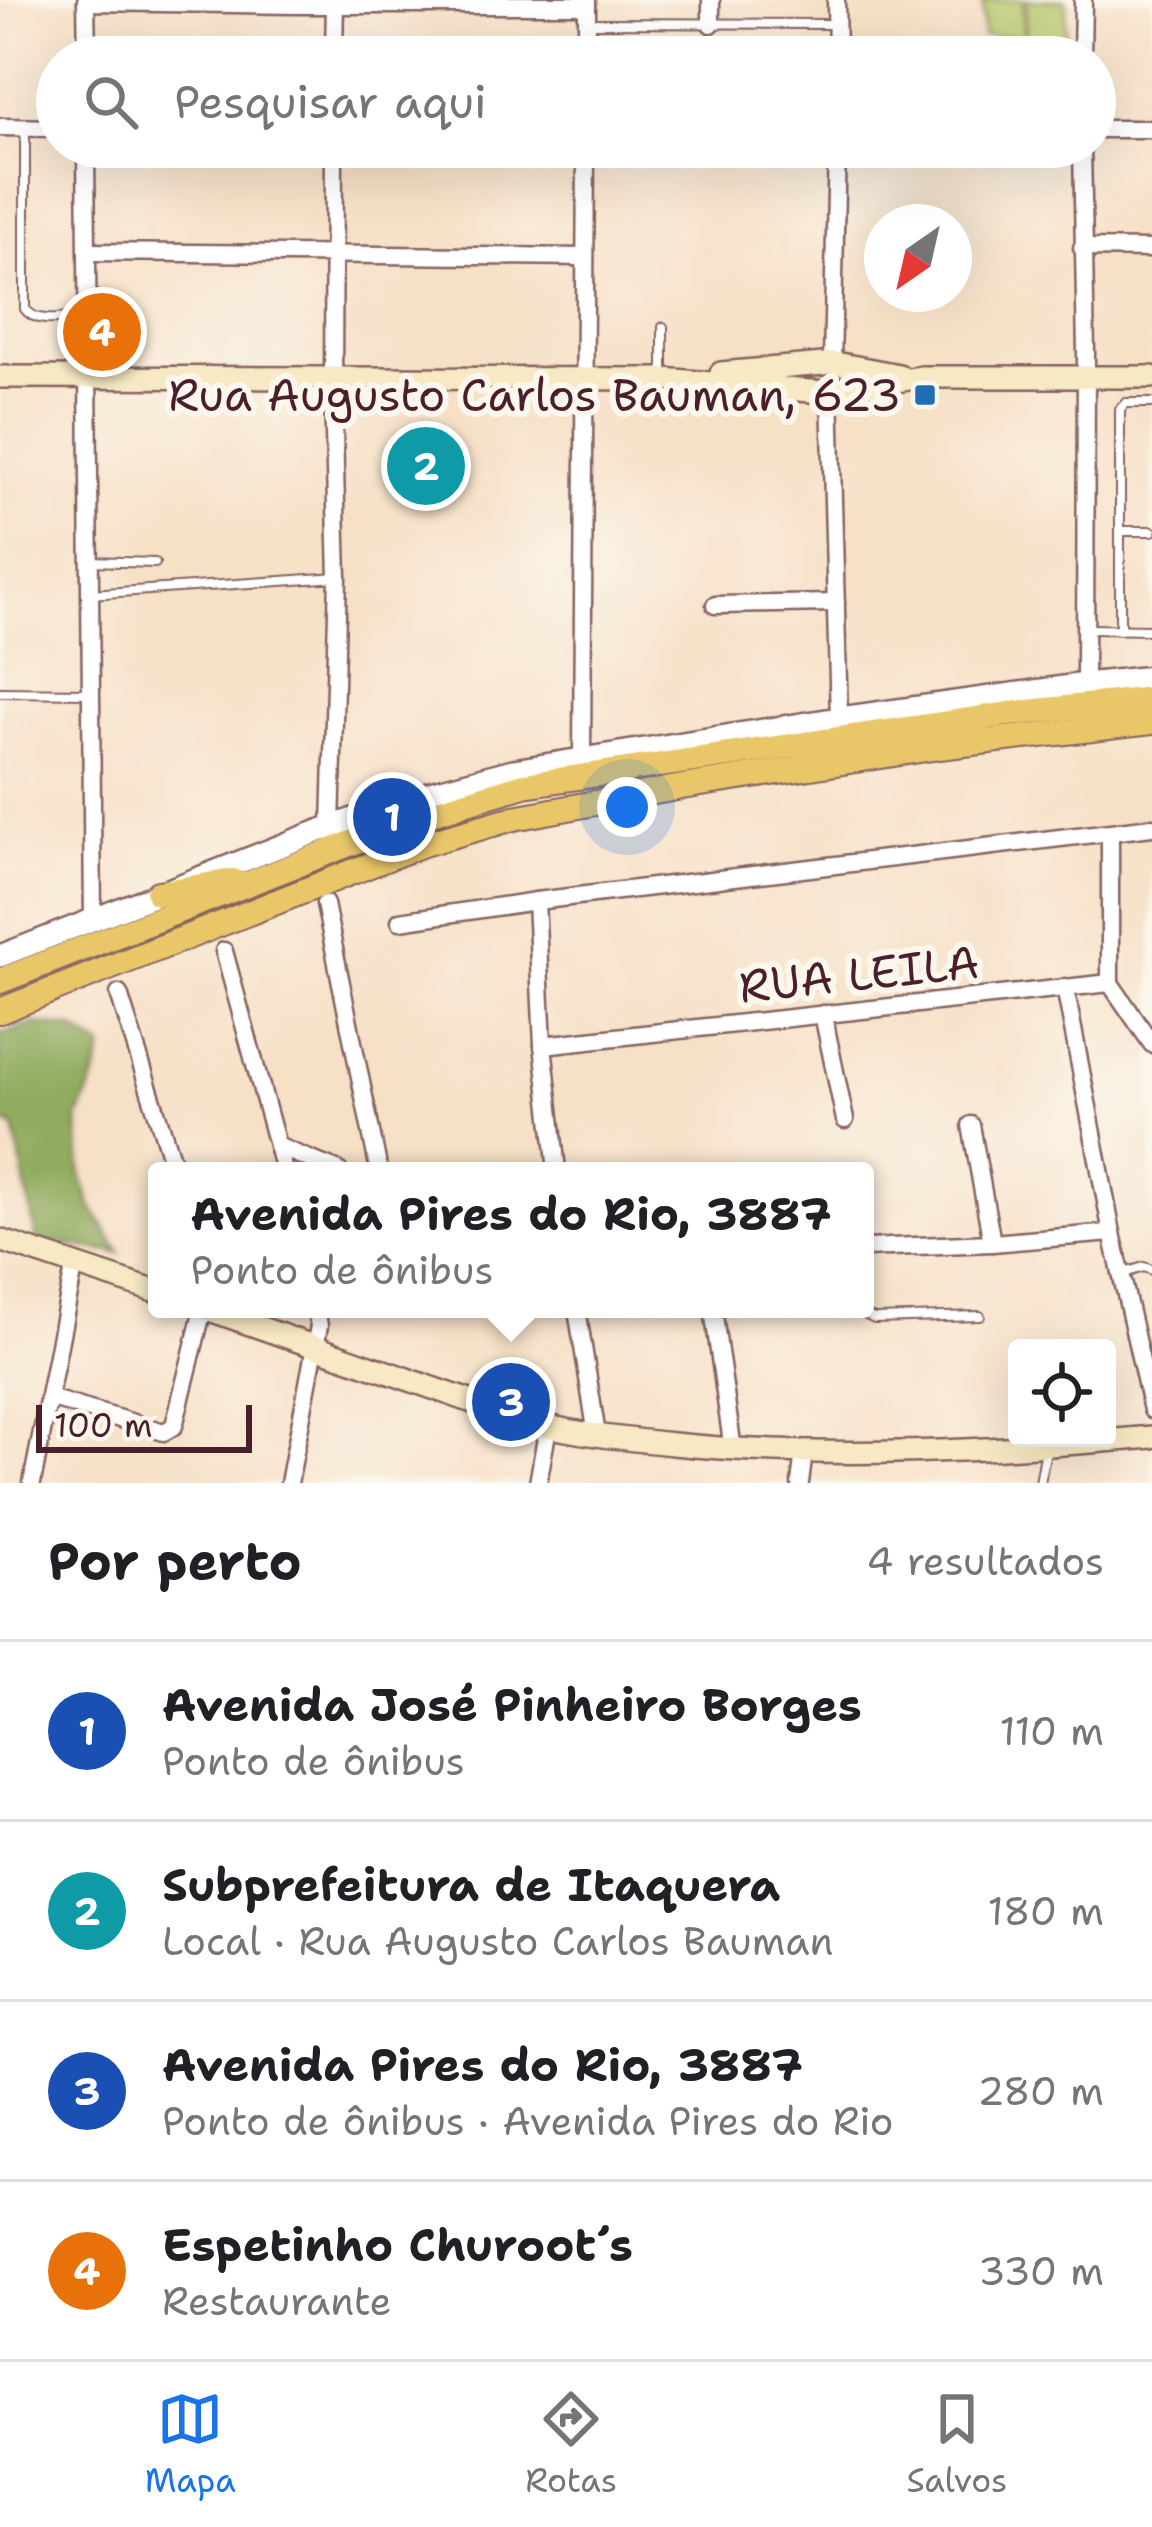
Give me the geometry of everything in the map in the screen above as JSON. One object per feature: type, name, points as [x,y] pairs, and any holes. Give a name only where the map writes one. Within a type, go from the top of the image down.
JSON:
[{"type":"main road","points":[[665,379],[833,363],[915,378]]},
{"type":"main road","points":[[833,363],[819,373],[819,382],[833,390]]},
{"type":"main road","points":[[0,376],[665,379],[833,390],[915,378],[1152,377]]},
{"type":"main road","points":[[0,981],[418,818],[524,785],[964,721],[1152,699]]},
{"type":"main road","points":[[0,1011],[337,851],[423,844],[514,818],[939,747],[1152,722]]},
{"type":"main road","points":[[158,893],[265,878]]},
{"type":"main road","points":[[0,1240],[148,1289]]},
{"type":"main road","points":[[234,1318],[548,1427],[597,1436],[804,1453],[1008,1445]]},
{"type":"main road","points":[[1116,1439],[1152,1437]]},
{"type":"street","points":[[711,0],[711,24]]},
{"type":"street","points":[[836,0],[836,36]]},
{"type":"street","points":[[1082,36],[1083,0]]},
{"type":"street","points":[[87,36],[86,1],[587,10]]},
{"type":"street","points":[[334,36],[335,2]]},
{"type":"street","points":[[0,127],[36,128]]},
{"type":"street","points":[[1116,129],[1152,129]]},
{"type":"street","points":[[86,168],[93,919]]},
{"type":"street","points":[[334,168],[337,851]]},
{"type":"street","points":[[582,758],[586,168]]},
{"type":"street","points":[[833,363],[837,168]]},
{"type":"street","points":[[1082,168],[1085,684]]},
{"type":"street","points":[[1082,248],[1152,249]]},
{"type":"street","points":[[88,252],[584,257]]},
{"type":"street","points":[[833,390],[838,718]]},
{"type":"street","points":[[715,605],[836,603]]},
{"type":"street","points":[[0,956],[158,893],[337,851],[434,791],[493,775],[838,718],[1152,677]]},
{"type":"street","points":[[400,921],[1152,827]]},
{"type":"street","points":[[1109,833],[1110,983],[1152,1044]]},
{"type":"street","points":[[536,901],[543,1045],[556,1162]]},
{"type":"street","points":[[325,904],[377,1162]]},
{"type":"street","points":[[224,952],[282,1162]]},
{"type":"street","name":"RUA LEILA","points":[[543,1045],[1110,983]]},
{"type":"street","points":[[1065,987],[1152,1410]]},
{"type":"street","points":[[118,994],[172,1162]]},
{"type":"street","points":[[823,1014],[845,1120]]},
{"type":"street","points":[[971,1125],[992,1243]]},
{"type":"street","points":[[278,1148],[315,1162]]},
{"type":"street","points":[[874,1248],[1112,1233]]},
{"type":"street","points":[[32,1483],[75,1263]]},
{"type":"street","points":[[49,1398],[170,1430],[210,1318]]},
{"type":"street","points":[[290,1483],[318,1318]]},
{"type":"street","points":[[579,1318],[597,1436]]},
{"type":"street","points":[[714,1318],[733,1450]]},
{"type":"street","points":[[538,1483],[548,1427]]},
{"type":"street","points":[[800,1483],[804,1453]]},
{"type":"lane","points":[[587,10],[711,24],[836,24]]},
{"type":"lane","points":[[26,128],[25,309],[35,318],[87,316]]},
{"type":"lane","points":[[663,327],[665,379]]},
{"type":"lane","points":[[1120,630],[1120,409],[1126,403],[1152,403]]},
{"type":"lane","points":[[1120,531],[1152,532]]},
{"type":"lane","points":[[88,561],[155,563]]},
{"type":"lane","points":[[88,594],[338,577]]},
{"type":"lane","points":[[1085,629],[1152,630]]},
{"type":"lane","points":[[0,692],[90,693]]},
{"type":"lane","points":[[1122,1273],[1144,1267],[1152,1270]]},
{"type":"lane","points":[[874,1318],[980,1316]]},
{"type":"lane","points":[[1040,1483],[1046,1447]]},
{"type":"green space","points":[[983,0],[1023,0],[1023,36],[983,36]]},
{"type":"green space","points":[[1026,0],[1066,0],[1066,36],[1026,36]]},
{"type":"green space","points":[[34,1024],[72,1028],[103,1048],[78,1118],[81,1175],[91,1206],[120,1253],[37,1241],[14,1127],[0,1120],[0,1034]]},
{"type":"place","name":"Espetinho Churoot´s","points":[[102,332]]},
{"type":"place","name":"Rua Augusto Carlos Bauman, 623","points":[[925,395]]},
{"type":"place","name":"Subprefeitura de Itaquera","points":[[426,466]]},
{"type":"place","name":"Avenida José Pinheiro Borges","points":[[392,817]]},
{"type":"place","name":"Avenida Pires do Rio, 3887","points":[[511,1402]]}]
